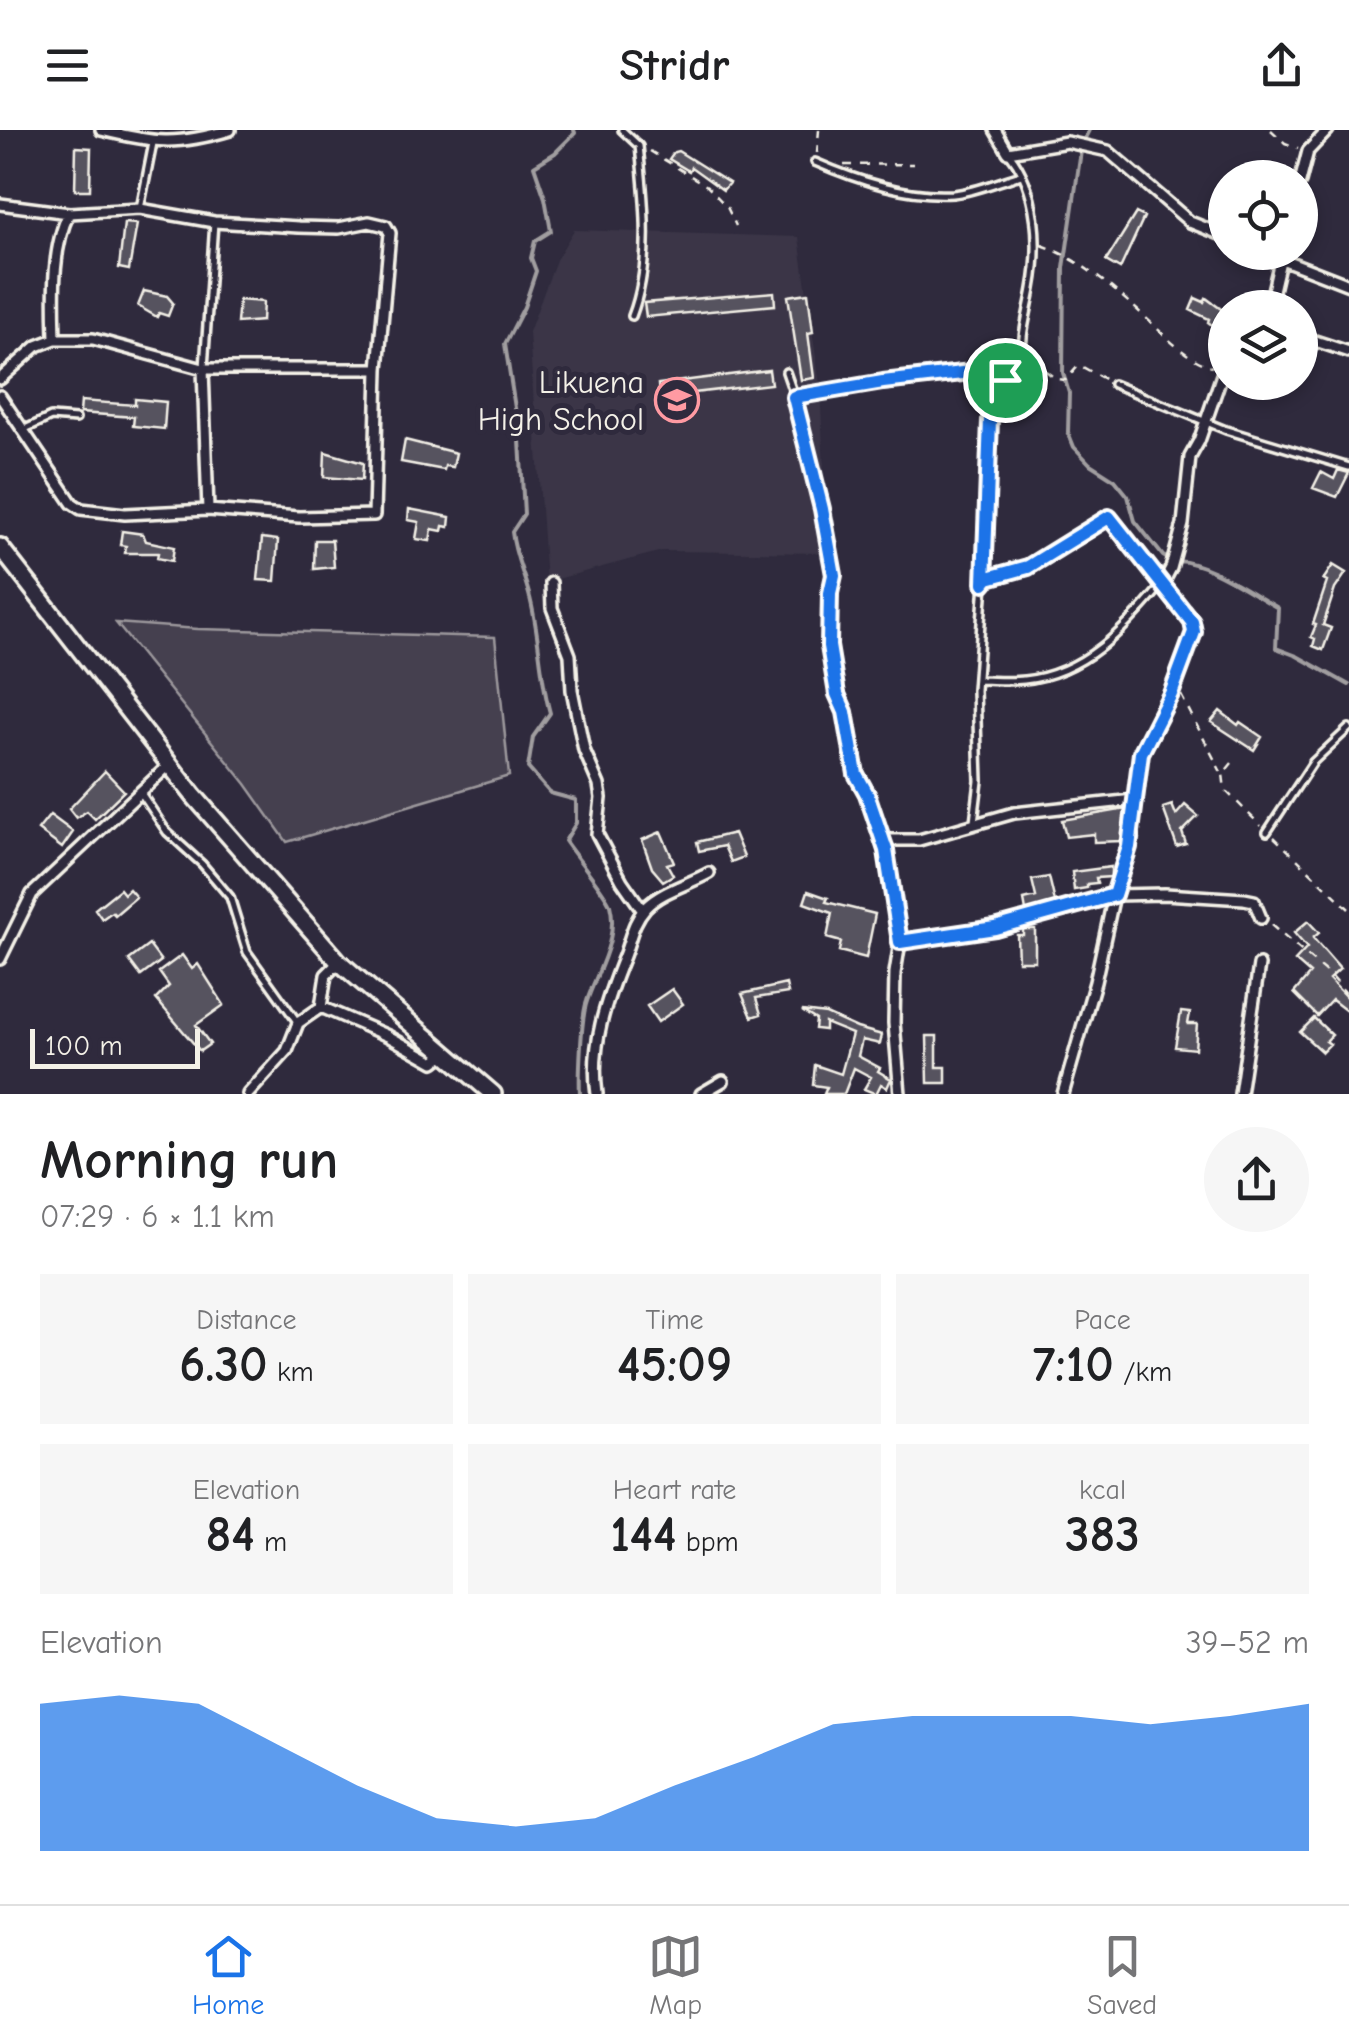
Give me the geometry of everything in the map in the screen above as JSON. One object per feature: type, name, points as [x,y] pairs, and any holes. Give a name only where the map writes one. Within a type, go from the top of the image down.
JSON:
[{"type":"main road","points":[[0,547],[237,847],[339,962],[492,1094]]},
{"type":"street","points":[[101,130],[153,143],[195,140],[230,130]]},
{"type":"street","points":[[995,130],[1008,152],[1067,142],[1108,150],[1190,222],[1208,229]]},
{"type":"street","points":[[1306,160],[1308,151],[1328,130]]},
{"type":"street","points":[[0,204],[68,213],[140,208],[214,222],[338,228],[370,222],[386,226],[390,233],[378,369],[374,515],[298,518],[208,510],[144,514],[80,509],[72,503],[0,396]]},
{"type":"street","points":[[55,339],[56,269],[62,226],[68,213]]},
{"type":"street","points":[[1314,270],[1349,285]]},
{"type":"street","points":[[0,379],[37,346],[55,339],[93,339],[203,369],[378,369]]},
{"type":"street","points":[[1318,342],[1349,352]]},
{"type":"street","points":[[203,369],[208,510]]},
{"type":"street","points":[[1063,1094],[1129,847],[1141,753],[1174,686],[1194,632],[1192,622],[1162,585],[1183,524],[1190,457],[1213,400]]},
{"type":"street","points":[[551,582],[552,608],[570,655],[572,690],[584,750],[599,785],[597,834],[643,911]]},
{"type":"street","points":[[0,959],[32,894],[170,764]]},
{"type":"street","points":[[900,1094],[894,972],[900,942],[883,840],[918,840],[1014,813],[1134,800]]},
{"type":"street","points":[[597,1094],[596,1050],[610,985],[623,958],[631,927],[651,902],[709,874]]},
{"type":"street","points":[[900,942],[995,928],[1114,895],[1244,899],[1254,901],[1261,918]]},
{"type":"street","points":[[248,1094],[287,1050],[298,1022],[321,1007],[326,975],[339,962]]},
{"type":"street","points":[[1240,1094],[1259,965]]},
{"type":"street","points":[[321,1007],[376,1030],[434,1062],[443,1055]]},
{"type":"street","points":[[702,1094],[723,1081]]},
{"type":"lane","points":[[622,130],[639,146],[644,216],[642,290],[632,316]]},
{"type":"lane","points":[[140,208],[153,143]]},
{"type":"lane","points":[[1008,152],[1021,174],[1037,234],[1032,288],[1021,330],[1024,367]]},
{"type":"lane","points":[[815,162],[924,194],[957,194],[1021,174]]},
{"type":"lane","points":[[203,369],[214,222]]},
{"type":"lane","points":[[786,372],[822,509],[834,575],[829,646],[837,694],[845,712],[856,774],[883,840]]},
{"type":"lane","points":[[1113,384],[1205,421],[1349,467]]},
{"type":"lane","points":[[22,430],[51,416],[76,419]]},
{"type":"lane","points":[[977,680],[1026,680],[1081,662],[1123,632],[1162,585],[1109,517],[1028,567]]},
{"type":"lane","points":[[974,825],[984,583]]},
{"type":"lane","points":[[1268,832],[1314,762],[1349,728]]},
{"type":"lane","points":[[140,792],[167,832],[230,897],[247,952],[298,1022]]},
{"type":"path","points":[[815,162],[819,130]]},
{"type":"path","points":[[1270,130],[1285,143],[1308,151]]},
{"type":"path","points":[[639,146],[659,154],[707,186],[726,207],[736,226]]},
{"type":"path","points":[[833,170],[849,163],[913,164]]},
{"type":"path","points":[[1035,242],[1067,254],[1143,315],[1174,346],[1208,365]]},
{"type":"path","points":[[1021,351],[1056,379],[1066,380],[1079,366],[1113,384]]},
{"type":"path","points":[[984,583],[991,393],[1024,367]]},
{"type":"path","points":[[794,397],[980,371],[1005,380]]},
{"type":"path","points":[[984,583],[988,578],[1028,567]]},
{"type":"path","points":[[1174,686],[1223,774],[1225,790],[1349,909]]},
{"type":"path","points":[[1223,774],[1232,764]]},
{"type":"path","points":[[1261,918],[1320,966],[1349,997]]},
{"type":"shaded area","name":"Likuena High School","points":[[574,230],[799,237],[820,386],[828,553],[662,551],[546,582],[529,332],[556,260]]},
{"type":"shaded area","points":[[116,623],[495,637],[509,776],[287,842],[246,784]]},
{"type":"building","points":[[76,147],[91,148],[90,190],[75,190]]},
{"type":"building","points":[[678,151],[729,183],[723,190],[691,167],[689,171],[669,159]]},
{"type":"building","points":[[1136,213],[1144,217],[1120,269],[1106,261]]},
{"type":"building","points":[[124,223],[137,224],[129,270],[119,268]]},
{"type":"building","points":[[144,291],[167,296],[173,303],[168,316],[159,313],[157,317],[138,306]]},
{"type":"building","points":[[774,292],[775,305],[646,317],[644,303]]},
{"type":"building","points":[[808,293],[814,378],[801,380],[788,296]]},
{"type":"building","points":[[1195,298],[1208,299],[1208,319],[1190,310]]},
{"type":"building","points":[[239,300],[263,302],[262,321],[237,323]]},
{"type":"building","points":[[769,370],[771,384],[659,397],[658,384]]},
{"type":"building","points":[[135,399],[166,402],[164,429],[133,426],[134,417],[80,413],[81,401],[135,405]]},
{"type":"building","points":[[405,440],[456,453],[453,467],[445,466],[444,470],[401,462]]},
{"type":"building","points":[[325,452],[363,463],[362,480],[324,477]]},
{"type":"building","points":[[1338,470],[1349,473],[1337,497],[1313,488],[1321,472],[1334,479]]},
{"type":"building","points":[[409,509],[450,517],[449,527],[443,526],[442,531],[432,529],[430,541],[416,539],[419,522],[408,520]]},
{"type":"building","points":[[122,531],[143,534],[146,541],[174,547],[172,561],[157,558],[158,553],[125,553],[126,546],[120,545]]},
{"type":"building","points":[[262,538],[278,540],[275,581],[258,580]]},
{"type":"building","points":[[315,540],[332,540],[334,567],[314,569]]},
{"type":"building","points":[[1333,565],[1346,573],[1335,589],[1323,625],[1331,628],[1323,650],[1313,646],[1315,639],[1311,637],[1327,582],[1323,580]]},
{"type":"building","points":[[1220,711],[1262,737],[1254,750],[1211,722]]},
{"type":"building","points":[[105,771],[124,791],[95,819],[87,811],[76,818],[69,809]]},
{"type":"building","points":[[1172,805],[1176,815],[1185,805],[1198,816],[1182,832],[1186,844],[1177,847],[1163,808]]},
{"type":"building","points":[[1126,809],[1122,841],[1094,842],[1094,834],[1066,837],[1062,820]]},
{"type":"building","points":[[50,815],[73,832],[62,848],[38,830]]},
{"type":"building","points":[[661,832],[674,862],[667,864],[673,875],[663,881],[652,868],[642,840]]},
{"type":"building","points":[[734,833],[744,857],[731,862],[724,846],[699,851],[697,842]]},
{"type":"building","points":[[1111,867],[1111,877],[1096,878],[1097,883],[1074,890],[1072,872]]},
{"type":"building","points":[[1049,877],[1058,902],[1026,911],[1024,900],[1036,897],[1032,880]]},
{"type":"building","points":[[120,889],[124,894],[129,889],[136,897],[115,915],[112,912],[102,919],[95,909]]},
{"type":"building","points":[[808,891],[828,898],[826,902],[875,914],[866,958],[839,951],[841,942],[827,938],[832,913],[804,903]]},
{"type":"building","points":[[1308,921],[1319,933],[1313,938],[1340,969],[1329,979],[1349,1000],[1349,1013],[1332,1000],[1317,1016],[1294,993],[1310,974],[1295,961],[1307,948],[1294,933]]},
{"type":"building","points":[[1023,929],[1035,929],[1035,961],[1018,961],[1017,935],[1023,935]]},
{"type":"building","points":[[149,945],[161,961],[141,976],[129,960]]},
{"type":"building","points":[[182,955],[192,969],[198,964],[224,1005],[196,1025],[210,1044],[200,1051],[156,999],[169,986],[159,972]]},
{"type":"building","points":[[786,984],[788,993],[756,998],[761,1014],[752,1017],[742,994]]},
{"type":"building","points":[[672,989],[683,1004],[658,1022],[647,1006]]},
{"type":"building","points":[[802,1011],[826,1014],[882,1035],[880,1044],[862,1040],[858,1056],[891,1079],[887,1088],[881,1084],[876,1094],[864,1089],[871,1077],[854,1068],[844,1094],[824,1094],[827,1087],[813,1085],[815,1065],[841,1074],[852,1034],[825,1023],[825,1030],[815,1029],[816,1020]]},
{"type":"building","points":[[1181,1012],[1190,1013],[1188,1024],[1197,1024],[1195,1049],[1175,1047]]},
{"type":"building","points":[[1314,1018],[1332,1035],[1322,1052],[1300,1032]]},
{"type":"building","points":[[927,1036],[937,1036],[937,1067],[946,1067],[946,1083],[928,1083]]},
{"type":"waterway","points":[[574,130],[555,153],[534,166],[551,231],[535,241],[531,258],[536,271],[524,307],[505,344],[520,440],[524,514],[512,532],[533,609],[550,713],[533,737],[528,768],[550,793],[576,800],[576,823],[565,841],[607,899],[612,918],[606,954],[585,1009],[580,1094]]},
{"type":"waterway","points":[[1089,130],[1082,144],[1064,268],[1063,373],[1069,393],[1068,432],[1074,447],[1090,464],[1115,480],[1128,496],[1135,521],[1163,556],[1211,570],[1278,608],[1276,648],[1349,685]]},
{"type":"place","name":"Likuena High School","points":[[677,400]]},
{"type":"route","points":[[980,371],[1005,380],[991,393],[984,583],[988,578],[1028,567],[1054,554],[1109,517],[1192,622],[1194,632],[1171,694],[1141,753],[1129,847],[1114,895],[995,928],[900,942],[886,850],[856,774],[845,712],[837,694],[829,646],[834,575],[794,397],[980,371]]}]
